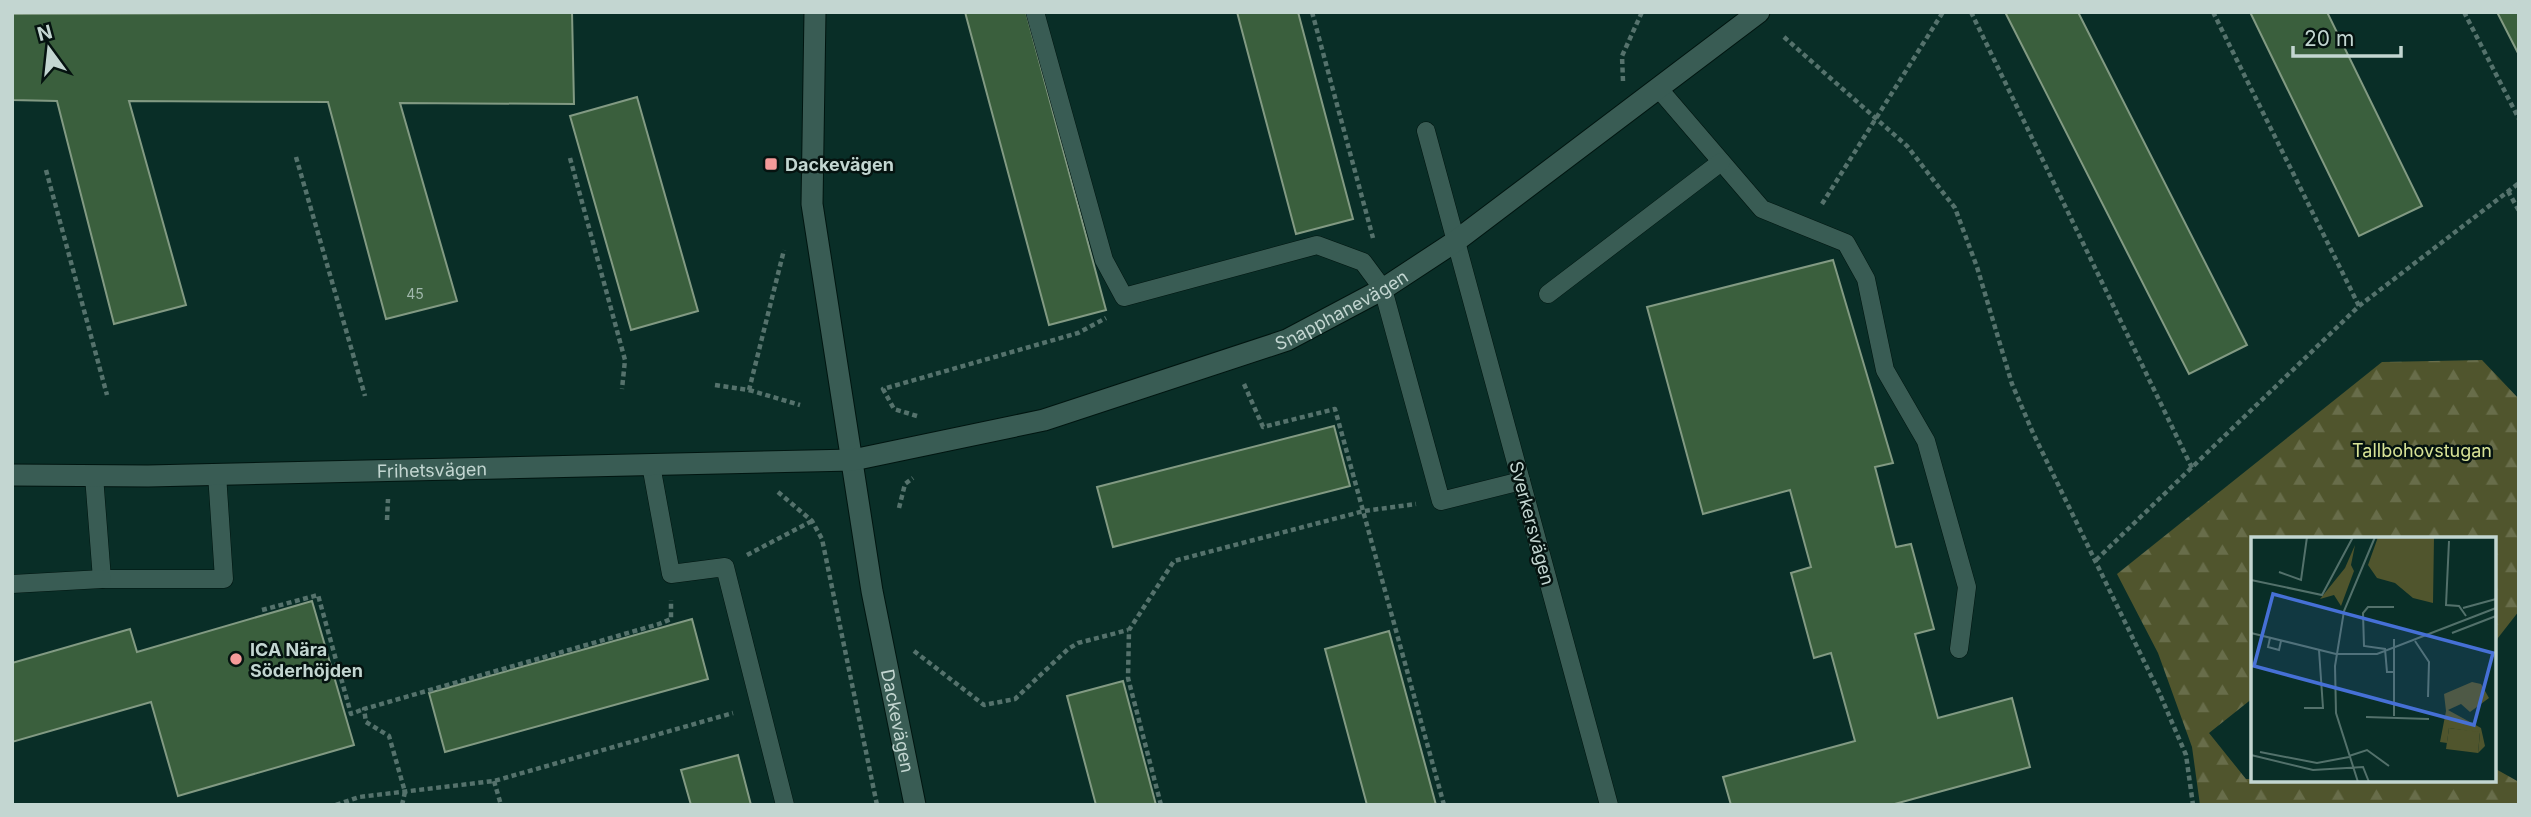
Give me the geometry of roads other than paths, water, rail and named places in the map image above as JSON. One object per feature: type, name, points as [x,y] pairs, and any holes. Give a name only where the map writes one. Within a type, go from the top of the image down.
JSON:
[{"type":"street","name":"Dackevägen","points":[[815,12],[812,204],[872,591],[915,805]]},
{"type":"street","name":"Snapphanevägen","points":[[853,460],[1044,420],[1287,340],[1383,289],[1456,241],[1759,12]]},
{"type":"street","name":"Frihetsvägen","points":[[12,475],[217,474],[853,460]]},
{"type":"lane","points":[[1035,12],[1104,260],[1124,297],[1317,245],[1363,262],[1383,289],[1441,501],[1521,481]]},
{"type":"lane","points":[[1660,89],[1762,209],[1846,243],[1866,279],[1885,370],[1926,441],[1967,587],[1959,649]]},
{"type":"lane","name":"Sverkersvägen","points":[[1426,131],[1609,805]]},
{"type":"lane","points":[[1548,294],[1721,162]]},
{"type":"lane","points":[[651,465],[671,574],[724,567],[785,805]]},
{"type":"lane","points":[[12,584],[102,579],[224,579],[217,474]]},
{"type":"lane","points":[[94,476],[102,579]]},
{"type":"place","name":"Dackevägen","points":[[771,164]]},
{"type":"place","name":"ICA Nära Söderhöjden","points":[[236,659]]},
{"type":"park label","name":"Tallbohovstugan","points":[[2422,450]]}]
